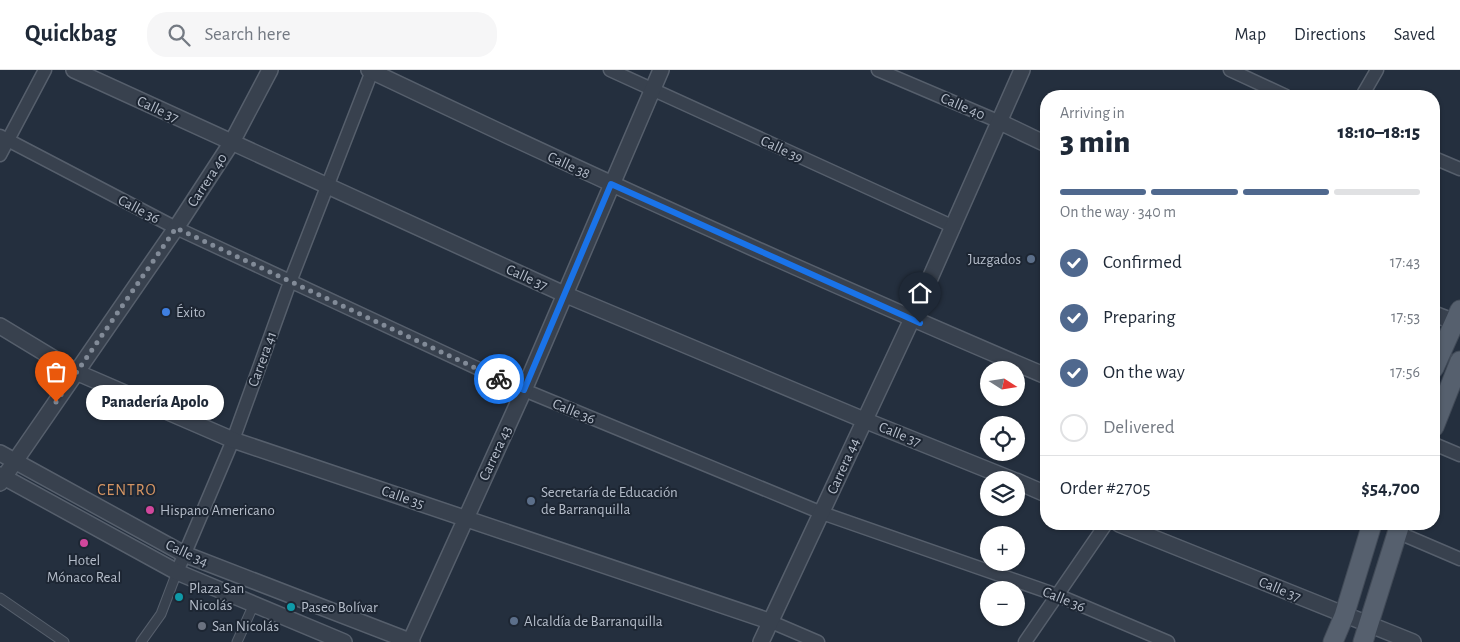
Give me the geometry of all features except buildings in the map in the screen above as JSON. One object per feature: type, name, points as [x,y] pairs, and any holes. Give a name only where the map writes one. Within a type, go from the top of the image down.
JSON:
[{"type":"main road","points":[[1440,356],[1458,318]]},
{"type":"main road","points":[[1440,413],[1460,362]]},
{"type":"main road","points":[[1333,642],[1344,616],[1370,530]]},
{"type":"main road","points":[[1367,634],[1398,530]]},
{"type":"street","points":[[0,154],[4,138],[45,70]]},
{"type":"street","name":"Calle 37","points":[[74,70],[564,294],[990,471]]},
{"type":"street","name":"Carrera 40","points":[[2,478],[15,462],[176,228],[232,142],[270,70]]},
{"type":"street","name":"Calle 38","points":[[371,70],[611,184],[912,319],[1040,373]]},
{"type":"street","name":"Carrera 41","points":[[141,642],[161,614],[184,554],[233,440],[290,282],[371,70]]},
{"type":"street","name":"Calle 39","points":[[610,70],[954,227]]},
{"type":"street","name":"Carrera 43","points":[[411,642],[524,390],[661,70]]},
{"type":"street","name":"Calle 40","points":[[878,70],[1040,141]]},
{"type":"street","name":"Carrera 44","points":[[761,642],[954,227],[1022,70]]},
{"type":"street","points":[[1230,70],[1273,90]]},
{"type":"street","points":[[1365,90],[1377,70]]},
{"type":"street","name":"Calle 36","points":[[4,138],[176,228],[524,390],[822,513],[1057,595],[1168,642]]},
{"type":"street","points":[[1440,161],[1460,169]]},
{"type":"street","points":[[1440,315],[1458,318]]},
{"type":"street","name":"Calle 35","points":[[0,326],[76,372],[233,440],[770,621],[818,642]]},
{"type":"street","points":[[1440,447],[1460,455]]},
{"type":"street","name":"Calle 34","points":[[0,453],[184,554],[411,642]]},
{"type":"street","name":"Calle 34","points":[[2,478],[178,572],[344,642]]},
{"type":"street","name":"Calle 37","points":[[1025,485],[1040,491]]},
{"type":"street","points":[[1025,642],[1102,530]]},
{"type":"street","name":"Calle 37","points":[[1134,530],[1344,616],[1367,634],[1413,642]]},
{"type":"street","points":[[1403,530],[1460,559]]},
{"type":"street","points":[[0,598],[64,642]]},
{"type":"street","points":[[237,642],[254,604]]},
{"type":"way so far","points":[[56,402],[176,228],[499,379]]},
{"type":"place","name":"Juzgados","points":[[1031,259]]},
{"type":"place","name":"Éxito","points":[[166,312]]},
{"type":"place","name":"Panadería Apolo","points":[[56,402]]},
{"type":"place","name":"Secretaría de Educación de Barranquilla","points":[[531,501]]},
{"type":"place","name":"Hispano Americano","points":[[150,510]]},
{"type":"place","name":"Hotel Mónaco Real","points":[[84,543]]},
{"type":"place","name":"Plaza San Nicolás","points":[[179,597]]},
{"type":"place","name":"Paseo Bolívar","points":[[291,607]]},
{"type":"place","name":"Alcaldía de Barranquilla","points":[[514,621]]},
{"type":"place","name":"San Nicolás","points":[[202,626]]},
{"type":"district","name":"CENTRO","points":[[127,489]]},
{"type":"route","points":[[499,379],[524,390],[611,184],[920,323]]}]
